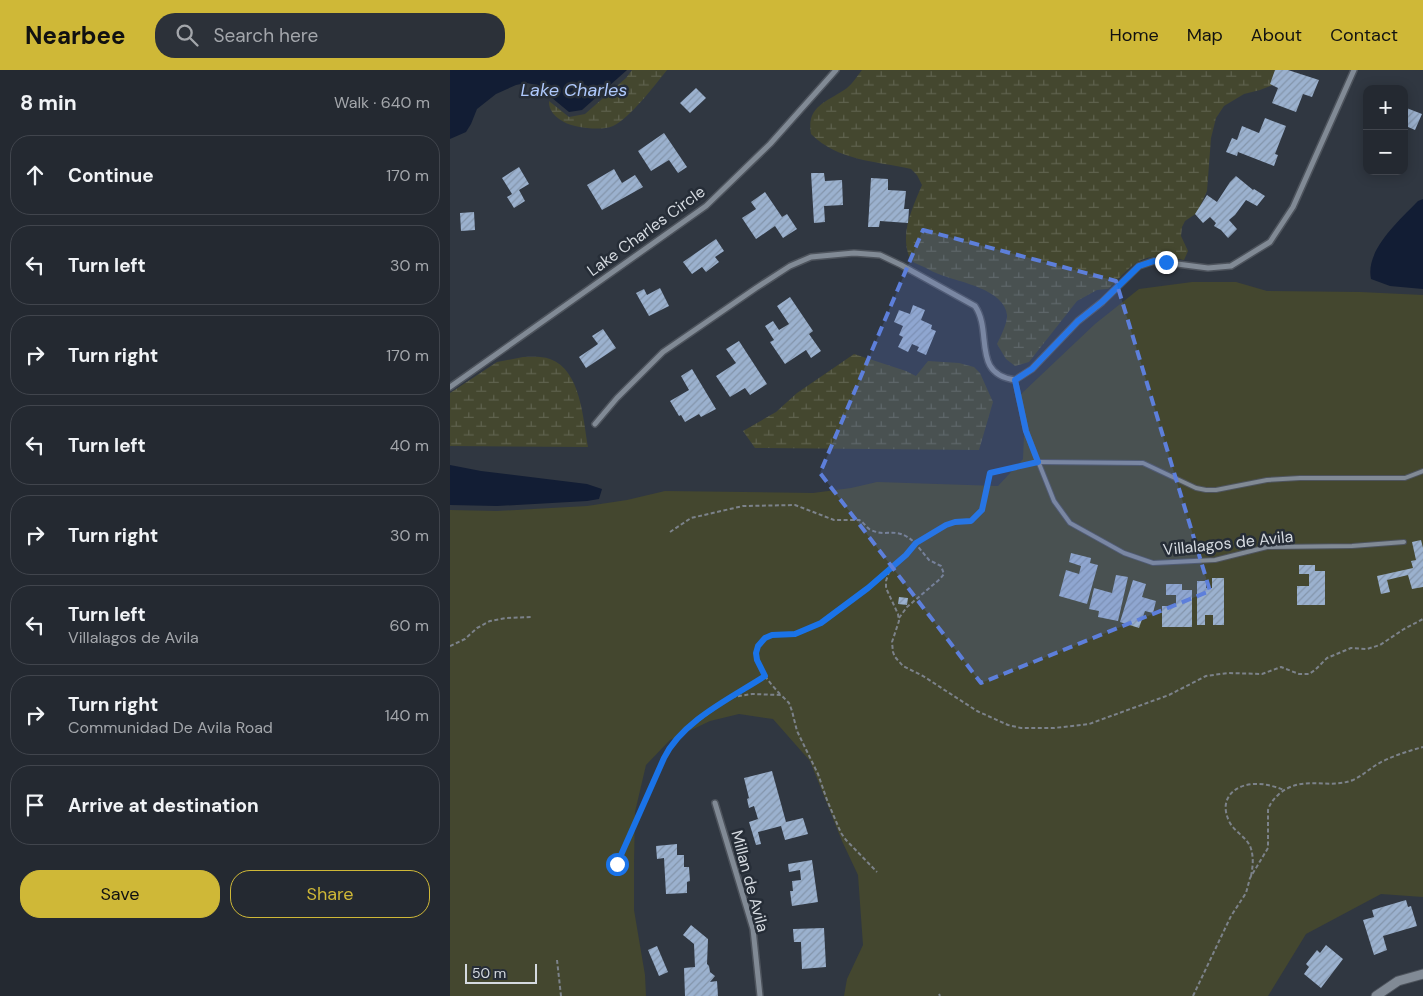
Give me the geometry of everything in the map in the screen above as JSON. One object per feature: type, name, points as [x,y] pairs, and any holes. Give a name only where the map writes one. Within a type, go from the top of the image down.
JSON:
[{"type":"street","name":"Lake Charles Circle","points":[[450,387],[706,206],[770,144],[836,70]]},
{"type":"street","points":[[595,424],[617,398],[663,352],[790,266],[811,258],[832,254],[880,255],[902,265],[975,306],[982,320],[986,358],[995,372],[1004,378],[1015,380],[1032,369],[1078,321],[1102,302],[1139,266],[1154,261],[1198,267],[1231,266],[1270,242],[1293,207],[1354,70]]},
{"type":"street","name":"Millan de Avila","points":[[715,803],[753,929],[760,996]]},
{"type":"street","points":[[1376,996],[1398,981],[1423,974]]},
{"type":"lane","name":"Villalagos de Avila","points":[[1015,380],[1026,431],[1054,501],[1070,523],[1124,553],[1153,563],[1215,560],[1267,548],[1352,546],[1404,542]]},
{"type":"lane","points":[[1038,462],[1144,463],[1196,488],[1206,490],[1216,490],[1267,480],[1300,478],[1405,478],[1423,471]]},
{"type":"path","points":[[877,872],[841,833],[818,774],[797,731],[789,704],[765,676],[757,660],[758,646],[765,638],[772,635],[795,634],[821,623],[868,588],[906,555],[916,543],[946,525],[955,522],[971,521],[982,510],[990,473],[1038,462]]},
{"type":"path","points":[[670,532],[690,518],[732,507],[788,504],[802,506],[834,520],[859,520],[871,530],[904,534],[916,543],[929,560],[941,566],[944,574],[940,580],[907,607],[898,620],[892,647],[895,657],[903,666],[977,711],[1008,725],[1026,728],[1054,728],[1096,722],[1170,695],[1206,676],[1228,673],[1264,673],[1281,667],[1299,674],[1309,674],[1327,658],[1351,648],[1367,649],[1380,645],[1404,628],[1423,619]]},
{"type":"path","points":[[890,569],[886,588],[896,608],[898,620]]},
{"type":"path","points":[[450,646],[465,639],[477,628],[490,621],[533,617]]},
{"type":"path","points":[[617,864],[667,751],[690,726],[765,676]]},
{"type":"path","points":[[733,697],[752,694],[780,695]]},
{"type":"path","points":[[1250,878],[1268,848],[1268,810],[1270,804],[1284,790],[1304,783],[1330,784],[1348,782],[1363,775],[1373,766],[1423,747]]},
{"type":"path","points":[[1193,996],[1231,916],[1246,893],[1253,867],[1252,851],[1246,839],[1230,822],[1226,809],[1227,797],[1244,786],[1257,783],[1284,790]]},
{"type":"path","points":[[558,960],[561,996]]},
{"type":"highlighted area","points":[[923,230],[1116,281],[1210,591],[981,683],[820,473]]},
{"type":"green space","points":[[632,70],[667,70],[634,109],[613,126],[595,129],[575,126],[561,120],[551,111],[549,101],[569,117],[585,114],[626,78]]},
{"type":"green space","points":[[862,70],[1283,70],[1275,84],[1244,94],[1224,106],[1216,118],[1211,138],[1207,191],[1197,213],[1185,221],[1182,227],[1181,236],[1188,251],[1184,260],[1158,257],[1141,260],[1126,271],[1108,289],[1097,290],[1077,301],[1029,362],[1015,366],[1006,359],[997,344],[1004,330],[1007,318],[1004,306],[999,299],[980,288],[941,275],[911,260],[906,238],[909,220],[922,185],[917,175],[911,169],[845,155],[833,150],[811,134],[810,124],[815,110],[847,88]]},
{"type":"green space","points":[[1192,282],[1236,282],[1267,291],[1423,295],[1423,897],[1381,894],[1306,934],[1268,996],[844,996],[847,979],[863,945],[858,875],[842,841],[810,761],[773,719],[739,714],[710,721],[670,740],[646,765],[635,812],[634,910],[645,975],[646,996],[450,996],[450,510],[497,511],[587,506],[627,500],[665,491],[813,493],[851,488],[877,482],[998,486],[1023,459],[1024,434],[1020,395],[1095,324],[1139,289]]},
{"type":"green space","points":[[854,354],[916,376],[928,361],[959,363],[974,367],[980,373],[993,402],[979,450],[755,448],[743,431],[776,412],[797,393]]},
{"type":"green space","points":[[523,357],[550,359],[568,373],[579,397],[588,447],[450,446],[450,393],[497,362]]},
{"type":"water","name":"Lake Charles","points":[[450,70],[627,70],[582,110],[569,112],[538,85],[526,83],[516,85],[496,94],[477,109],[466,132],[450,139]]},
{"type":"water","points":[[1423,199],[1423,289],[1390,286],[1371,279],[1373,257],[1378,247],[1402,218],[1418,201]]},
{"type":"water","points":[[450,465],[481,471],[587,484],[602,489],[599,499],[587,501],[497,506],[450,505]]},
{"type":"building","points":[[1275,70],[1288,70],[1319,80],[1312,97],[1303,94],[1296,112],[1272,103],[1278,88],[1270,84]]},
{"type":"building","points":[[696,88],[706,98],[690,113],[680,103]]},
{"type":"building","points":[[1408,109],[1422,114],[1415,130],[1408,127]]},
{"type":"building","points":[[1265,118],[1286,126],[1275,154],[1278,155],[1274,166],[1238,152],[1237,156],[1226,152],[1232,138],[1237,140],[1242,126],[1259,133]]},
{"type":"building","points":[[664,133],[687,167],[678,173],[669,160],[651,171],[638,151]]},
{"type":"building","points":[[519,167],[529,184],[519,190],[525,201],[514,208],[507,197],[512,194],[502,178]]},
{"type":"building","points":[[614,169],[622,183],[635,175],[643,187],[602,210],[587,185]]},
{"type":"building","points":[[811,173],[824,173],[825,181],[842,180],[843,205],[824,206],[825,222],[814,223]]},
{"type":"building","points":[[1236,176],[1253,190],[1265,196],[1257,206],[1246,200],[1229,220],[1237,229],[1228,238],[1221,230],[1214,226],[1216,223],[1210,217],[1203,223],[1195,214],[1207,195],[1217,202]]},
{"type":"building","points":[[871,178],[888,179],[888,190],[906,191],[904,209],[909,209],[908,223],[880,221],[879,227],[868,227]]},
{"type":"building","points":[[765,192],[782,217],[787,214],[797,229],[783,238],[775,226],[756,239],[742,218],[756,209],[751,202]]},
{"type":"building","points":[[474,212],[475,230],[461,231],[460,213]]},
{"type":"building","points":[[716,239],[724,251],[715,257],[719,262],[706,272],[702,267],[692,274],[683,262]]},
{"type":"building","points":[[660,288],[669,306],[649,316],[636,293],[644,289],[647,295]]},
{"type":"building","points":[[790,297],[813,331],[809,334],[821,351],[811,358],[806,350],[785,364],[770,342],[774,340],[765,326],[773,321],[779,330],[789,324],[777,306]]},
{"type":"building","points":[[913,305],[925,310],[921,320],[932,325],[931,329],[936,331],[926,355],[917,351],[919,347],[912,344],[908,352],[898,347],[903,337],[899,335],[903,326],[894,322],[899,310],[910,314]]},
{"type":"building","points":[[603,329],[616,348],[586,368],[579,357],[598,344],[592,336]]},
{"type":"building","points":[[739,341],[767,384],[750,395],[745,388],[730,397],[716,376],[736,363],[726,349]]},
{"type":"building","points":[[692,369],[716,409],[701,417],[699,414],[685,422],[670,401],[689,390],[681,376]]},
{"type":"building","points":[[1421,540],[1423,548],[1423,587],[1412,589],[1408,575],[1387,580],[1390,592],[1381,594],[1377,576],[1413,568],[1411,561],[1416,560],[1412,542]]},
{"type":"building","points":[[1071,553],[1091,558],[1090,563],[1098,565],[1087,604],[1059,596],[1066,570],[1079,574],[1081,566],[1069,562]]},
{"type":"building","points":[[1299,565],[1315,565],[1315,571],[1325,571],[1325,605],[1297,605],[1297,586],[1309,586],[1309,574],[1299,574]]},
{"type":"building","points":[[1116,575],[1128,577],[1118,621],[1098,617],[1099,611],[1089,609],[1094,588],[1112,593]]},
{"type":"building","points":[[1212,578],[1224,578],[1224,625],[1213,625],[1213,615],[1205,615],[1205,625],[1197,625],[1197,581],[1206,581],[1206,588],[1212,588]]},
{"type":"building","points":[[1133,580],[1146,584],[1142,597],[1156,601],[1153,613],[1145,611],[1139,628],[1120,622]]},
{"type":"building","points":[[1166,584],[1182,584],[1182,590],[1192,590],[1192,627],[1162,627],[1162,606],[1176,606],[1176,595],[1166,595]]},
{"type":"building","points":[[899,597],[908,598],[907,605],[898,604]]},
{"type":"building","points":[[772,771],[786,822],[803,818],[808,834],[785,840],[781,826],[758,832],[761,844],[756,845],[749,822],[758,819],[754,806],[749,808],[747,799],[749,798],[744,778]]},
{"type":"building","points":[[677,844],[677,855],[684,855],[684,867],[689,867],[690,881],[687,882],[687,893],[666,894],[664,858],[657,859],[656,846]]},
{"type":"building","points":[[812,860],[818,902],[792,906],[790,891],[793,891],[792,881],[801,880],[800,870],[789,872],[788,864]]},
{"type":"building","points":[[1406,900],[1408,907],[1411,906],[1417,926],[1383,936],[1387,950],[1374,955],[1363,920],[1374,917],[1372,910]]},
{"type":"building","points":[[691,925],[708,939],[707,964],[710,972],[715,976],[710,982],[717,981],[718,996],[685,996],[684,968],[695,967],[694,944],[683,935]]},
{"type":"building","points":[[824,928],[826,967],[802,969],[801,942],[794,942],[793,929]]},
{"type":"building","points":[[1326,945],[1343,959],[1321,988],[1304,974],[1309,967],[1306,964],[1317,950],[1320,953]]},
{"type":"building","points":[[657,946],[668,972],[659,976],[648,950]]},
{"type":"route","points":[[617,864],[667,751],[672,744],[698,720],[765,676],[760,668],[756,653],[761,642],[772,635],[795,634],[821,623],[868,588],[906,555],[916,543],[946,525],[955,522],[971,521],[982,510],[990,473],[1038,462],[1026,431],[1015,380],[1032,369],[1078,321],[1122,284],[1139,266],[1154,261],[1166,262]]}]
